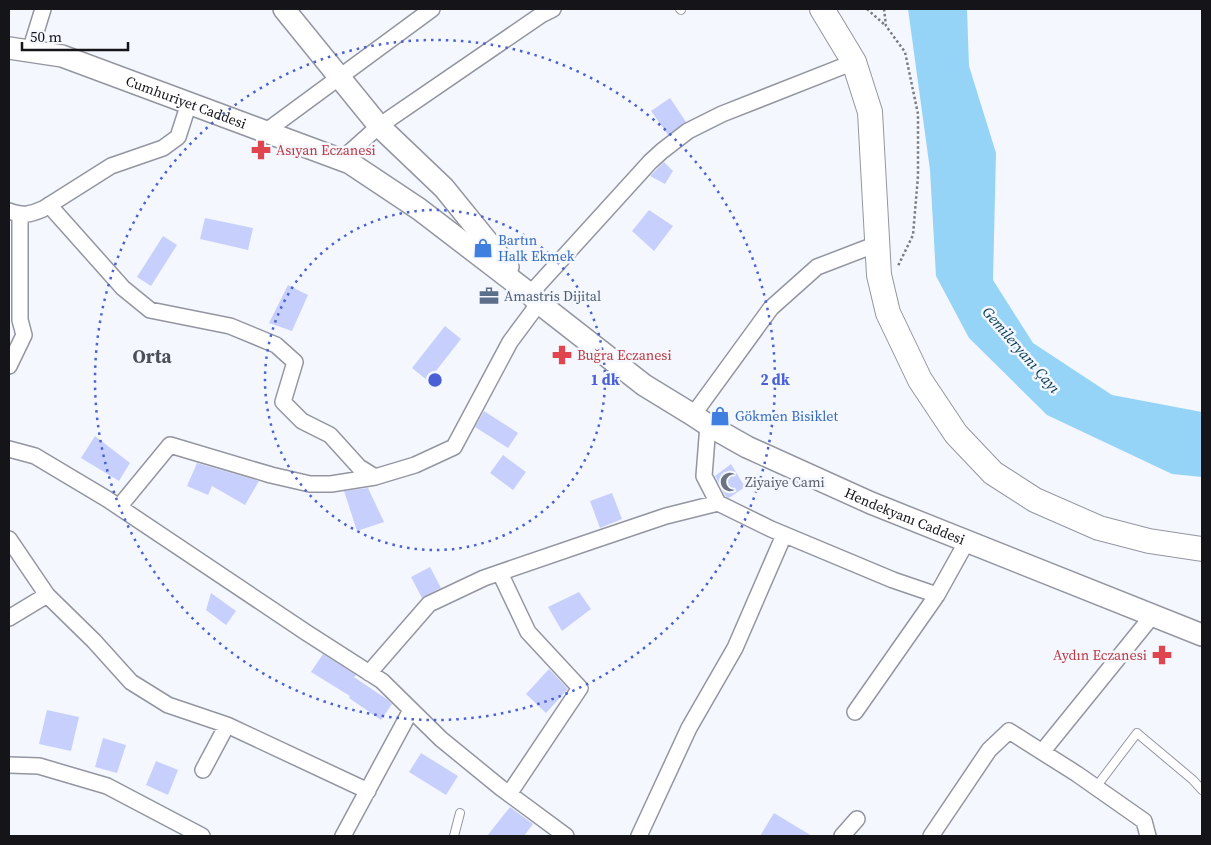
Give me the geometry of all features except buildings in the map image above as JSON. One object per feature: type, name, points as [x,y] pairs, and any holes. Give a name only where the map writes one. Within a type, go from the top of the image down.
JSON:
[{"type":"main road","points":[[284,9],[379,126],[444,188],[535,298]]},
{"type":"main road","points":[[822,9],[854,62],[870,112],[878,275],[888,313],[920,380],[956,434],[993,473],[1035,500],[1099,528],[1149,541],[1202,549]]},
{"type":"main road","name":"Cumhuriyet Caddesi","points":[[9,48],[62,56],[350,163],[419,208],[535,298]]},
{"type":"main road","name":"Hendekyanı Caddesi","points":[[535,298],[644,386],[746,447],[872,503],[1202,634]]},
{"type":"street","points":[[30,51],[43,9]]},
{"type":"street","points":[[265,132],[432,9]]},
{"type":"street","points":[[341,160],[379,126],[545,10]]},
{"type":"street","points":[[119,507],[170,445],[271,475],[310,484],[330,484],[375,477],[415,465],[454,447],[535,298],[650,162],[675,141],[704,122],[854,62]]},
{"type":"street","points":[[9,366],[24,335],[20,320],[14,213],[32,214],[43,210],[112,166],[163,148],[178,137],[190,103]]},
{"type":"street","points":[[49,206],[123,288],[150,310],[230,326],[276,345],[295,362],[283,402],[302,421],[330,435],[359,468],[375,477]]},
{"type":"street","points":[[877,244],[817,267],[771,308],[700,420],[704,476],[718,503],[784,534],[893,580],[937,595]]},
{"type":"street","points":[[9,449],[35,456],[119,507],[382,681],[441,739],[509,794],[566,836]]},
{"type":"street","points":[[369,672],[428,604],[484,578],[666,516],[718,503]]},
{"type":"street","points":[[639,836],[689,728],[735,648],[784,534]]},
{"type":"street","points":[[9,539],[47,595],[94,641],[131,682],[168,705],[226,725],[368,791]]},
{"type":"street","points":[[855,712],[937,595],[967,541]]},
{"type":"street","points":[[500,573],[528,632],[580,688],[509,794]]},
{"type":"street","points":[[9,618],[47,595]]},
{"type":"street","points":[[1042,752],[1153,615]]},
{"type":"street","points":[[343,836],[411,710]]},
{"type":"street","points":[[203,770],[226,725]]},
{"type":"street","points":[[931,836],[989,750],[1009,731],[1077,774],[1144,821],[1147,836]]},
{"type":"street","points":[[9,765],[39,766],[107,786],[202,836]]},
{"type":"street","points":[[842,836],[857,820]]},
{"type":"lane","points":[[1096,787],[1137,733],[1193,780],[1202,790]]},
{"type":"lane","points":[[454,836],[460,813]]},
{"type":"path","points":[[867,9],[886,26],[905,52],[918,114],[918,176],[913,234],[899,266],[881,287]]},
{"type":"path","points":[[884,9],[886,26]]},
{"type":"water","name":"Gemileryanı Çayı","points":[[908,9],[967,9],[969,66],[996,153],[993,280],[1033,343],[1112,395],[1202,412],[1202,477],[1172,474],[1047,415],[969,338],[936,276],[930,170]]},
{"type":"place","name":"Asıyan Eczanesi","points":[[261,150]]},
{"type":"place","name":"Bartın Halk Ekmek","points":[[483,248]]},
{"type":"place","name":"Amastris Dijital","points":[[489,296]]},
{"type":"place","name":"Buğra Eczanesi","points":[[562,355]]},
{"type":"place","name":"Gökmen Bisiklet","points":[[720,416]]},
{"type":"place","name":"Ziyaiye Cami","points":[[730,482]]},
{"type":"place","name":"Aydın Eczanesi","points":[[1162,655]]},
{"type":"district","name":"Orta","points":[[152,356]]}]
